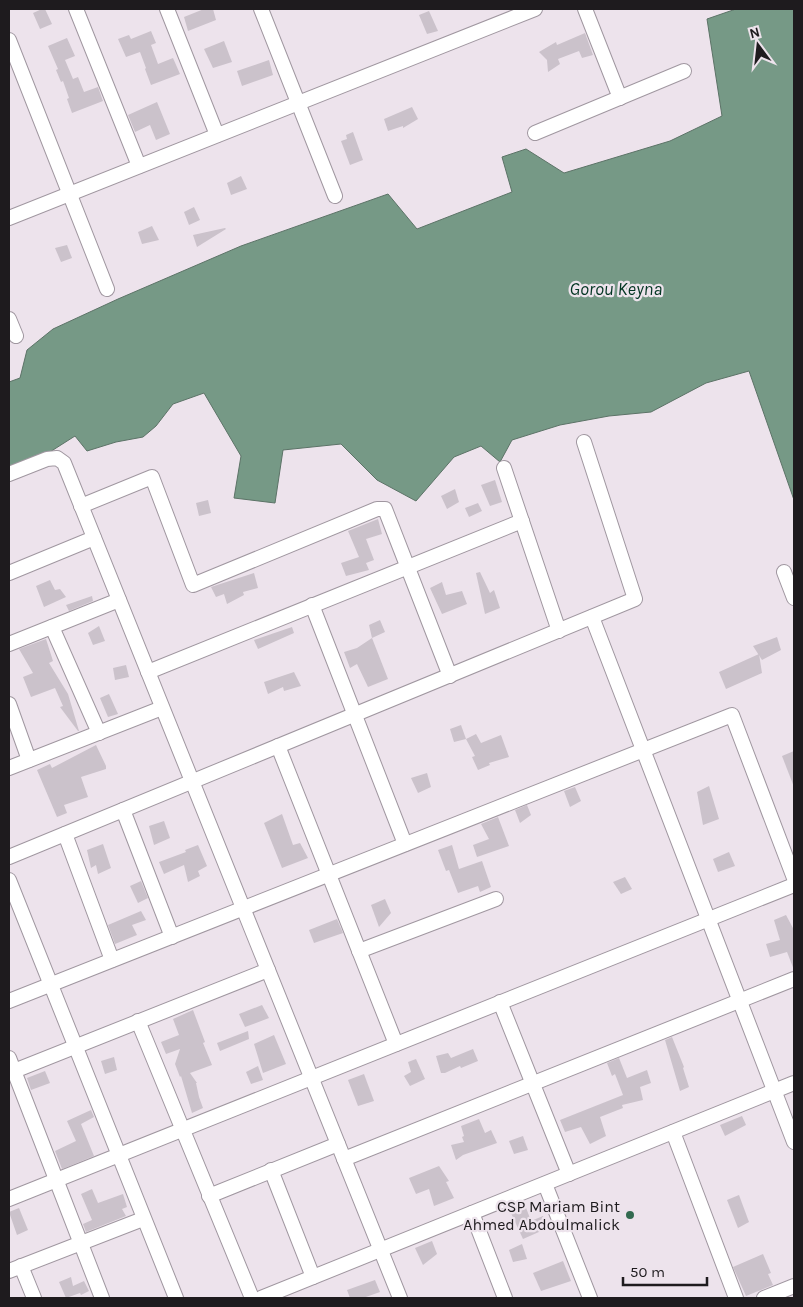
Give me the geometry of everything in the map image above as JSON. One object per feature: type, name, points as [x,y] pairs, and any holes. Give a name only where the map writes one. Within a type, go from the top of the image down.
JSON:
[{"type":"street","points":[[76,9],[139,166]]},
{"type":"street","points":[[167,9],[217,135]]},
{"type":"street","points":[[261,9],[335,196]]},
{"type":"street","points":[[9,218],[298,103],[514,13],[535,9]]},
{"type":"street","points":[[585,9],[620,98]]},
{"type":"street","points":[[9,40],[107,289]]},
{"type":"street","points":[[535,133],[684,71]]},
{"type":"street","points":[[9,319],[16,336]]},
{"type":"street","points":[[9,857],[635,599],[584,442]]},
{"type":"street","points":[[9,474],[47,459],[57,458],[64,463],[400,1298]]},
{"type":"street","points":[[504,468],[558,631]]},
{"type":"street","points":[[81,506],[152,477],[193,585],[382,508],[386,509],[450,676]]},
{"type":"street","points":[[148,672],[522,521]]},
{"type":"street","points":[[9,572],[94,538]]},
{"type":"street","points":[[784,572],[794,598]]},
{"type":"street","points":[[9,644],[119,600]]},
{"type":"street","points":[[312,605],[405,844]]},
{"type":"street","points":[[592,617],[794,1142]]},
{"type":"street","points":[[52,627],[99,732]]},
{"type":"street","points":[[9,704],[29,760]]},
{"type":"street","points":[[9,768],[162,708]]},
{"type":"street","points":[[9,1001],[732,715],[794,878]]},
{"type":"street","points":[[278,746],[396,1044]]},
{"type":"street","points":[[123,810],[172,937]]},
{"type":"street","points":[[65,834],[112,960]]},
{"type":"street","points":[[9,880],[176,1298]]},
{"type":"street","points":[[9,1199],[794,884]]},
{"type":"street","points":[[359,951],[496,899]]},
{"type":"street","points":[[102,1298],[10,1067],[75,1046],[268,970]]},
{"type":"street","points":[[344,1160],[794,979]]},
{"type":"street","points":[[500,1002],[569,1174]]},
{"type":"street","points":[[138,1021],[252,1298]]},
{"type":"street","points":[[261,1298],[794,1083]]},
{"type":"street","points":[[673,1132],[736,1298]]},
{"type":"street","points":[[209,1196],[338,1144]]},
{"type":"street","points":[[271,1170],[313,1277]]},
{"type":"street","points":[[545,1184],[590,1298]]},
{"type":"street","points":[[472,1213],[505,1298]]},
{"type":"street","points":[[34,1298],[15,1268],[143,1219]]},
{"type":"street","points":[[764,1298],[794,1286]]},
{"type":"water","name":"Gorou Keyna","points":[[736,9],[794,9],[794,500],[749,371],[706,383],[651,412],[609,416],[560,425],[512,440],[500,462],[481,446],[454,457],[416,501],[377,480],[341,444],[283,450],[275,503],[234,498],[241,456],[204,393],[173,404],[156,426],[143,437],[116,442],[87,451],[75,436],[31,464],[9,467],[9,382],[20,378],[27,350],[53,329],[241,246],[388,194],[417,229],[512,192],[502,157],[526,149],[564,173],[670,141],[722,116],[707,19]]},
{"type":"building","points":[[45,9],[52,24],[40,29],[33,13]]},
{"type":"building","points":[[204,9],[213,9],[216,20],[188,31],[184,17]]},
{"type":"building","points":[[429,11],[438,31],[427,34],[419,15]]},
{"type":"building","points":[[151,31],[156,43],[151,45],[158,64],[173,58],[180,74],[151,85],[140,52],[126,57],[118,39],[129,35],[131,39]]},
{"type":"building","points":[[585,33],[593,55],[582,58],[579,51],[558,59],[560,64],[548,72],[547,60],[539,52],[556,42],[557,45]]},
{"type":"building","points":[[67,38],[75,56],[65,60],[73,79],[78,77],[84,92],[98,87],[103,101],[72,113],[63,81],[61,82],[56,70],[58,69],[48,46]]},
{"type":"building","points":[[224,41],[232,62],[213,68],[204,49]]},
{"type":"building","points":[[269,60],[273,75],[242,86],[237,71]]},
{"type":"building","points":[[157,102],[170,134],[156,140],[150,125],[135,132],[128,115]]},
{"type":"building","points":[[412,107],[418,119],[403,128],[403,126],[388,131],[384,119]]},
{"type":"building","points":[[353,132],[363,160],[350,165],[341,141],[347,139],[346,135]]},
{"type":"building","points":[[241,176],[247,189],[231,195],[227,183]]},
{"type":"building","points":[[194,207],[200,220],[189,225],[184,212]]},
{"type":"building","points":[[152,226],[159,240],[142,244],[138,232]]},
{"type":"building","points":[[226,229],[197,247],[193,235]]},
{"type":"building","points":[[67,245],[72,258],[61,262],[55,248]]},
{"type":"building","points":[[495,480],[502,502],[490,506],[481,485]]},
{"type":"building","points":[[455,489],[459,502],[447,509],[441,496]]},
{"type":"building","points":[[208,500],[211,513],[199,516],[196,503]]},
{"type":"building","points":[[478,503],[482,511],[469,517],[465,508]]},
{"type":"building","points":[[378,519],[382,534],[366,539],[374,560],[366,563],[369,570],[346,576],[341,563],[359,557],[348,531]]},
{"type":"building","points":[[480,572],[490,593],[494,590],[500,608],[485,614],[476,573]]},
{"type":"building","points":[[254,573],[258,588],[243,592],[244,595],[227,604],[224,594],[216,597],[211,587]]},
{"type":"building","points":[[50,580],[55,590],[60,589],[66,597],[44,607],[36,586]]},
{"type":"building","points":[[442,582],[446,595],[462,591],[467,604],[442,614],[430,588]]},
{"type":"building","points":[[92,596],[93,601],[69,611],[66,605]]},
{"type":"building","points":[[380,620],[385,632],[372,638],[369,625]]},
{"type":"building","points":[[99,626],[105,641],[93,645],[88,633]]},
{"type":"building","points":[[292,627],[294,633],[258,649],[254,640]]},
{"type":"building","points":[[777,637],[781,650],[762,660],[753,646]]},
{"type":"building","points":[[372,638],[388,679],[368,687],[357,664],[350,668],[344,652],[357,648]]},
{"type":"building","points":[[46,639],[53,661],[49,663],[68,694],[79,731],[60,707],[63,706],[55,688],[31,697],[23,677],[33,673],[19,649]]},
{"type":"building","points":[[759,654],[762,673],[726,689],[719,672]]},
{"type":"building","points":[[126,665],[129,677],[115,680],[113,668]]},
{"type":"building","points":[[294,672],[301,686],[284,691],[283,687],[268,694],[264,682]]},
{"type":"building","points":[[109,694],[118,714],[108,717],[100,698]]},
{"type":"building","points":[[461,725],[466,739],[454,742],[450,729]]},
{"type":"building","points":[[476,734],[481,743],[501,735],[509,757],[489,763],[490,765],[478,770],[472,757],[475,756],[466,739]]},
{"type":"building","points":[[96,745],[106,769],[81,777],[88,797],[64,805],[67,813],[57,817],[37,770],[50,764],[52,768]]},
{"type":"building","points":[[794,751],[794,787],[782,756]]},
{"type":"building","points":[[427,773],[431,787],[418,793],[411,778]]},
{"type":"building","points":[[709,786],[719,819],[703,825],[697,792]]},
{"type":"building","points":[[575,787],[581,801],[570,807],[564,791]]},
{"type":"building","points":[[527,805],[531,815],[520,823],[515,810]]},
{"type":"building","points":[[282,814],[293,845],[300,843],[308,858],[282,868],[264,823]]},
{"type":"building","points":[[498,817],[509,846],[477,857],[473,845],[489,839],[481,824]]},
{"type":"building","points":[[164,821],[170,838],[154,845],[149,826]]},
{"type":"building","points":[[103,844],[111,868],[98,874],[96,865],[91,868],[87,850]]},
{"type":"building","points":[[198,845],[207,866],[198,871],[200,876],[188,882],[184,865],[164,874],[159,862],[186,852],[185,850]]},
{"type":"building","points":[[452,845],[459,869],[482,861],[491,887],[480,892],[478,886],[458,893],[449,870],[446,871],[438,850]]},
{"type":"building","points":[[729,852],[735,866],[718,872],[713,859]]},
{"type":"building","points":[[625,877],[632,889],[621,894],[613,882]]},
{"type":"building","points":[[141,881],[148,898],[138,903],[130,886]]},
{"type":"building","points":[[385,899],[391,913],[379,927],[371,905]]},
{"type":"building","points":[[141,911],[146,920],[132,925],[137,935],[115,944],[108,925]]},
{"type":"building","points":[[786,915],[794,930],[794,970],[787,952],[770,957],[766,944],[780,940],[774,920]]},
{"type":"building","points":[[337,919],[343,933],[314,943],[309,930]]},
{"type":"building","points":[[262,1005],[269,1018],[245,1027],[239,1014]]},
{"type":"building","points":[[193,1010],[212,1065],[190,1073],[197,1083],[203,1108],[192,1113],[181,1076],[175,1064],[180,1049],[166,1054],[161,1042],[179,1035],[173,1019]]},
{"type":"building","points":[[248,1031],[249,1039],[220,1051],[217,1043]]},
{"type":"building","points":[[274,1035],[286,1064],[263,1073],[254,1044]]},
{"type":"building","points":[[672,1037],[684,1067],[689,1087],[680,1091],[665,1040]]},
{"type":"building","points":[[473,1049],[478,1061],[441,1073],[436,1056],[448,1053],[451,1058]]},
{"type":"building","points":[[114,1057],[117,1070],[105,1074],[101,1061]]},
{"type":"building","points":[[619,1058],[627,1078],[647,1070],[651,1083],[640,1087],[643,1100],[622,1105],[623,1108],[600,1117],[606,1136],[590,1144],[581,1127],[565,1132],[560,1120],[623,1095],[615,1074],[612,1076],[607,1063]]},
{"type":"building","points":[[416,1059],[425,1079],[410,1086],[404,1076],[411,1072],[408,1062]]},
{"type":"building","points":[[258,1066],[263,1080],[251,1084],[246,1072]]},
{"type":"building","points":[[45,1071],[50,1083],[31,1090],[27,1078]]},
{"type":"building","points":[[364,1074],[374,1101],[358,1106],[348,1080]]},
{"type":"building","points":[[91,1110],[94,1117],[81,1124],[94,1156],[62,1169],[55,1151],[76,1141],[67,1121]]},
{"type":"building","points":[[742,1116],[746,1125],[725,1136],[720,1125]]},
{"type":"building","points":[[479,1119],[485,1133],[491,1130],[497,1143],[463,1155],[456,1160],[451,1145],[464,1142],[461,1126]]},
{"type":"building","points":[[523,1136],[528,1150],[514,1154],[509,1141]]},
{"type":"building","points":[[439,1166],[449,1181],[446,1182],[454,1198],[434,1206],[429,1189],[416,1194],[409,1178]]},
{"type":"building","points":[[92,1189],[98,1203],[123,1194],[127,1207],[122,1209],[126,1216],[86,1232],[83,1224],[92,1220],[81,1194]]},
{"type":"building","points":[[739,1195],[749,1222],[738,1228],[727,1200]]},
{"type":"building","points":[[525,1205],[531,1221],[543,1216],[548,1228],[523,1239],[510,1211]]},
{"type":"building","points":[[19,1208],[28,1230],[17,1235],[9,1212]]},
{"type":"building","points":[[432,1241],[437,1254],[423,1265],[415,1248]]},
{"type":"building","points":[[522,1244],[527,1259],[513,1262],[509,1250]]},
{"type":"building","points":[[763,1254],[771,1273],[768,1274],[773,1285],[746,1296],[733,1267]]},
{"type":"building","points":[[563,1261],[571,1281],[541,1291],[533,1273]]},
{"type":"building","points":[[71,1277],[73,1286],[84,1281],[89,1291],[66,1298],[59,1282]]},
{"type":"building","points":[[375,1280],[380,1292],[363,1298],[350,1298],[347,1290]]},
{"type":"place","name":"CSP Mariam Bint Ahmed Abdoulmalick","points":[[630,1215]]}]
